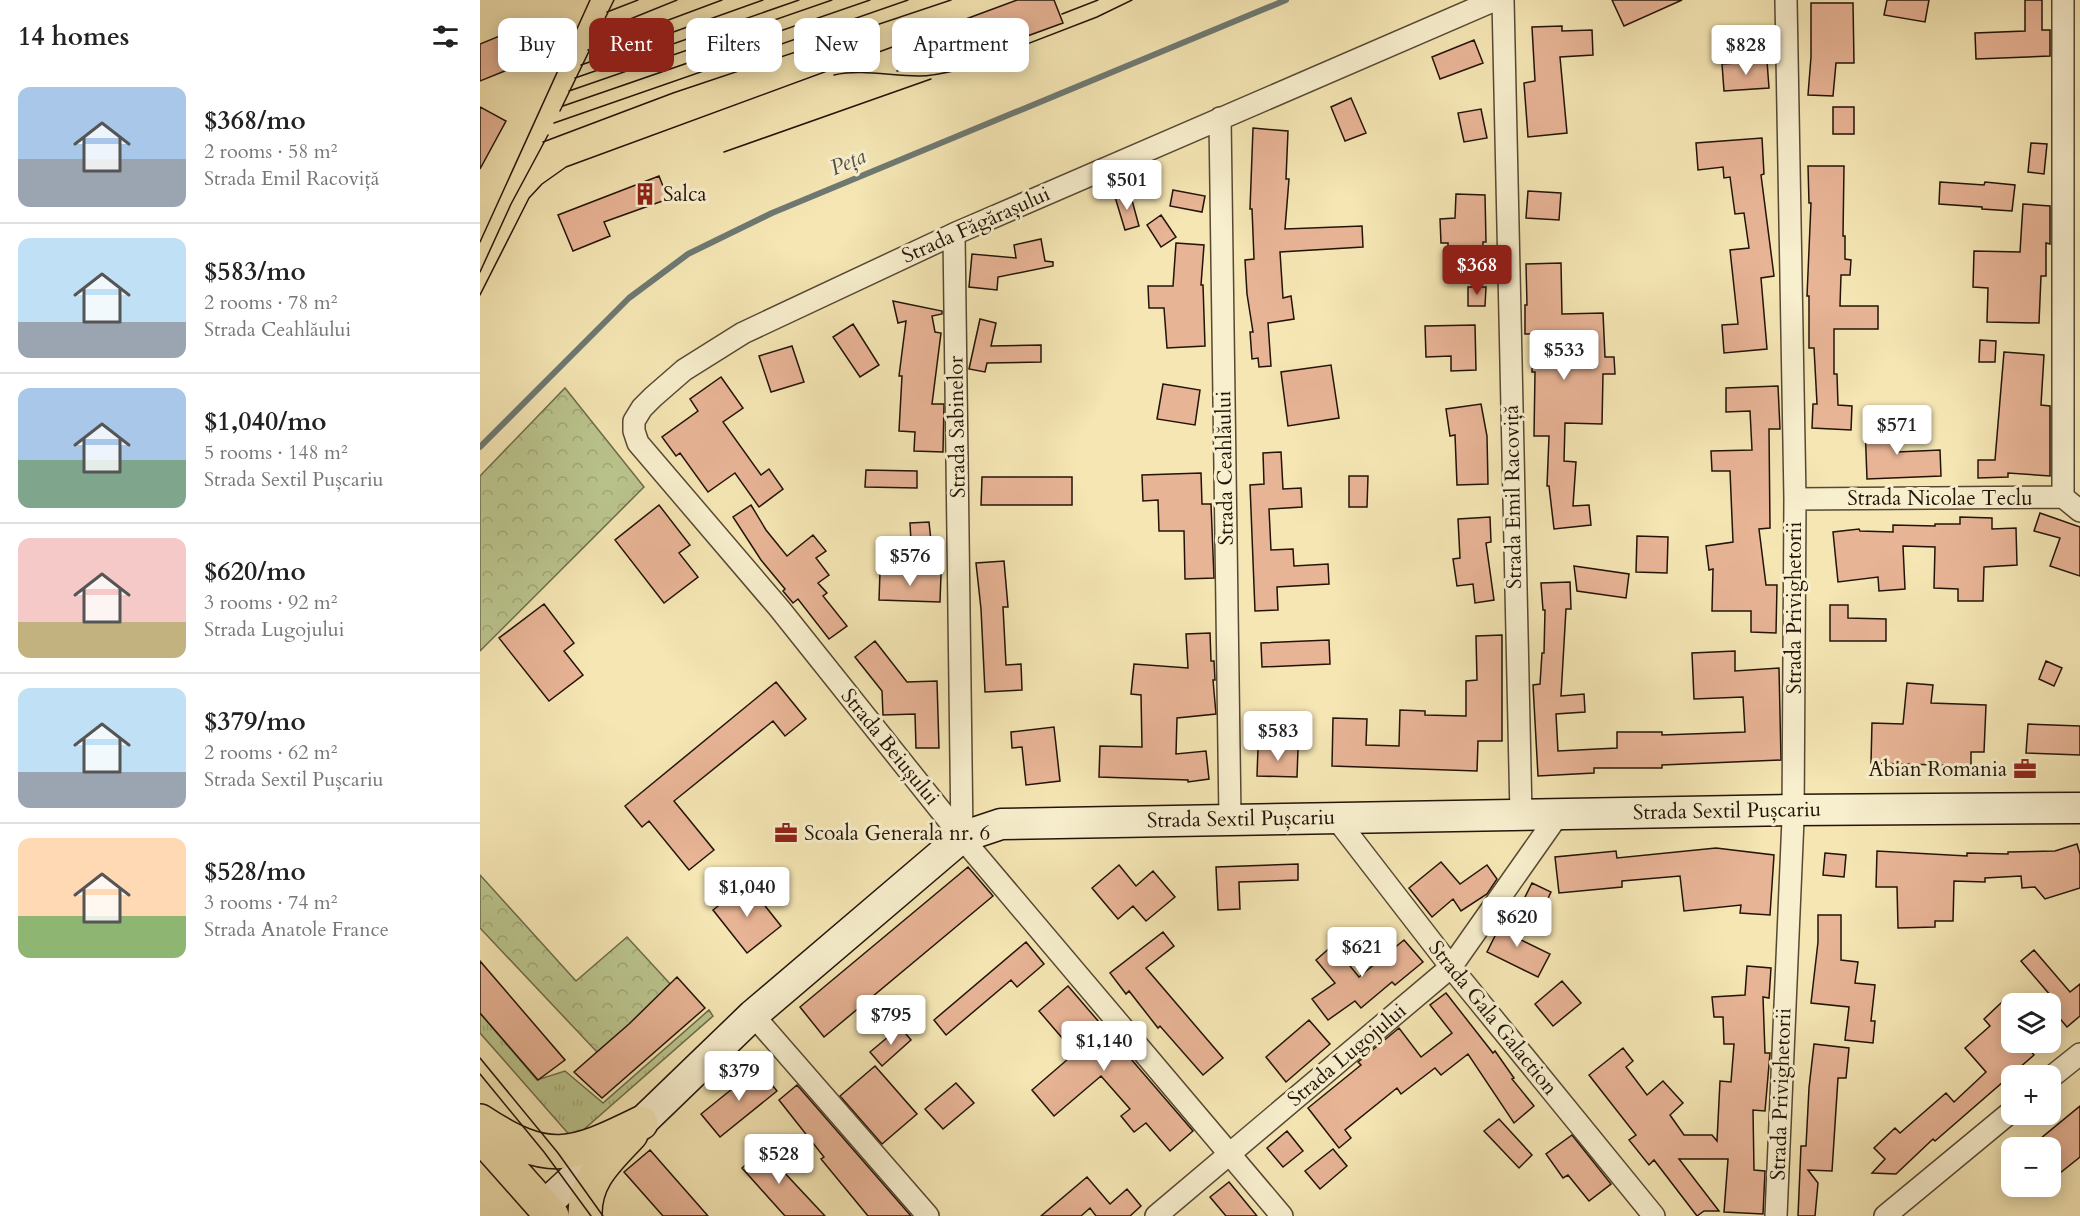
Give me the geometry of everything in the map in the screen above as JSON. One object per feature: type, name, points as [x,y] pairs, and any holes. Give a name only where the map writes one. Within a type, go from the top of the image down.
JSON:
[{"type":"main road","points":[[480,1121],[518,1142],[544,1152],[558,1153],[572,1152],[596,1145],[642,1123]]},
{"type":"main road","points":[[585,1216],[586,1193],[592,1180],[601,1166],[642,1123]]},
{"type":"main road","points":[[480,1135],[544,1213]]},
{"type":"street","name":"Strada Făgărașului","points":[[638,443],[634,421],[642,408],[684,370],[743,333],[954,234],[1495,0]]},
{"type":"street","name":"Strada Emil Racoviță","points":[[1503,0],[1521,815]]},
{"type":"street","name":"Strada Privighetorii","points":[[1776,1216],[1793,810],[1795,498],[1786,0]]},
{"type":"street","points":[[2063,0],[2063,497]]},
{"type":"street","name":"Strada Ceahlăului","points":[[1220,118],[1230,819]]},
{"type":"street","name":"Strada Sabinelor","points":[[954,234],[962,837]]},
{"type":"street","name":"Strada Beiușului","points":[[638,443],[779,608],[962,837],[1282,1216]]},
{"type":"street","name":"Strada Nicolae Teclu","points":[[1795,498],[2063,497],[2080,511]]},
{"type":"street","name":"Strada Sextil Pușcariu","points":[[544,1213],[575,1177],[642,1123],[753,1015],[962,837],[1001,825],[1335,817],[2080,808]]},
{"type":"street","name":"Strada Lugojului","points":[[1156,1216],[1451,967],[1558,814]]},
{"type":"street","name":"Strada Gala Galaction","points":[[1335,817],[1451,967],[1654,1216]]},
{"type":"street","points":[[753,1015],[928,1216]]},
{"type":"street","points":[[2061,1069],[2080,1054]]},
{"type":"street","points":[[1885,1216],[2001,1120]]},
{"type":"green space","points":[[565,388],[644,487],[480,651],[480,476]]},
{"type":"green space","points":[[480,875],[576,981],[627,937],[673,987],[597,1052],[480,928]]},
{"type":"green space","points":[[709,1010],[713,1016],[573,1139],[480,1033],[480,1013],[537,1080],[565,1071],[603,1103]]},
{"type":"building","points":[[1017,0],[1054,0],[1063,23],[1029,35],[1029,18],[969,18]]},
{"type":"building","points":[[1612,0],[1682,0],[1624,26]]},
{"type":"building","points":[[1887,0],[1929,0],[1925,22],[1884,15]]},
{"type":"building","points":[[2025,0],[2042,0],[2042,30],[2050,30],[2050,56],[1976,59],[1975,33],[2025,31]]},
{"type":"building","points":[[1811,3],[1853,3],[1854,63],[1836,63],[1833,96],[1808,95]]},
{"type":"building","points":[[1562,26],[1562,31],[1592,30],[1593,55],[1560,57],[1567,133],[1528,137],[1524,83],[1535,81],[1532,27]]},
{"type":"building","points":[[498,37],[498,72],[502,72],[480,81],[480,44]]},
{"type":"building","points":[[1474,40],[1483,63],[1440,79],[1432,57]]},
{"type":"building","points":[[1767,61],[1769,88],[1724,91],[1722,64]]},
{"type":"building","points":[[1351,98],[1366,133],[1345,141],[1331,107]]},
{"type":"building","points":[[480,107],[506,121],[480,169]]},
{"type":"building","points":[[1833,107],[1854,107],[1854,134],[1833,134]]},
{"type":"building","points":[[1481,109],[1487,138],[1464,142],[1458,113]]},
{"type":"building","points":[[1253,128],[1288,131],[1286,179],[1289,179],[1285,229],[1362,226],[1363,247],[1280,252],[1283,298],[1291,296],[1294,319],[1268,323],[1271,366],[1259,367],[1258,358],[1252,359],[1250,332],[1253,332],[1245,260],[1254,259],[1252,209],[1250,209]]},
{"type":"building","points":[[1762,138],[1764,174],[1761,175],[1774,276],[1761,278],[1767,349],[1724,353],[1722,325],[1738,324],[1730,250],[1749,248],[1744,213],[1735,214],[1730,177],[1724,178],[1723,167],[1698,170],[1696,143]]},
{"type":"building","points":[[2031,143],[2047,144],[2044,174],[2028,172]]},
{"type":"building","points":[[1808,166],[1844,166],[1843,236],[1845,236],[1845,259],[1851,260],[1850,275],[1841,275],[1840,306],[1878,306],[1878,329],[1834,329],[1834,374],[1837,374],[1838,405],[1852,406],[1851,430],[1812,428],[1813,404],[1817,404],[1814,348],[1809,348],[1809,296],[1807,296],[1811,203],[1809,203]]},
{"type":"building","points":[[659,176],[668,199],[604,222],[610,236],[573,251],[558,215]]},
{"type":"building","points":[[1940,182],[2015,185],[2012,211],[1939,204]]},
{"type":"building","points":[[1173,190],[1205,196],[1202,212],[1170,206]]},
{"type":"building","points":[[1528,191],[1561,193],[1559,220],[1526,218]]},
{"type":"building","points":[[1130,193],[1139,226],[1125,230],[1115,197]]},
{"type":"building","points":[[1456,194],[1485,195],[1486,242],[1483,242],[1482,279],[1448,278],[1448,243],[1441,243],[1440,219],[1455,218]]},
{"type":"building","points":[[2023,204],[2050,206],[2050,244],[2046,243],[2046,276],[2041,276],[2039,323],[1987,322],[1988,288],[1973,287],[1974,251],[2020,252]]},
{"type":"building","points":[[1161,215],[1176,237],[1161,247],[1147,225]]},
{"type":"building","points":[[1041,239],[1045,261],[1053,262],[1053,266],[998,277],[997,290],[969,287],[972,254],[1016,258],[1014,245]]},
{"type":"building","points":[[1176,243],[1204,245],[1201,285],[1203,285],[1205,346],[1167,348],[1164,308],[1149,308],[1148,286],[1173,286]]},
{"type":"building","points":[[1561,263],[1562,314],[1603,313],[1605,357],[1614,357],[1615,374],[1603,374],[1602,424],[1565,423],[1564,461],[1576,462],[1573,506],[1589,505],[1591,525],[1554,529],[1549,486],[1547,486],[1549,436],[1534,436],[1535,372],[1532,372],[1532,334],[1525,334],[1526,264]]},
{"type":"building","points":[[1468,287],[1486,287],[1485,306],[1468,306]]},
{"type":"building","points":[[893,301],[942,311],[942,314],[932,316],[935,332],[941,333],[932,404],[944,404],[943,452],[914,451],[915,432],[899,431],[902,376],[899,376],[906,321],[898,323]]},
{"type":"building","points":[[980,319],[996,323],[991,346],[1041,345],[1041,362],[987,363],[985,372],[969,369]]},
{"type":"building","points":[[853,324],[879,365],[860,377],[833,337]]},
{"type":"building","points":[[1475,325],[1476,370],[1451,371],[1451,356],[1426,357],[1425,326]]},
{"type":"building","points":[[1980,340],[1996,341],[1995,362],[1979,362]]},
{"type":"building","points":[[792,346],[804,382],[771,392],[759,356]]},
{"type":"building","points":[[2004,352],[2044,355],[2041,405],[2050,406],[2050,476],[2008,473],[2008,477],[1978,478],[1978,460],[1995,460]]},
{"type":"building","points":[[1331,365],[1339,418],[1288,426],[1281,372]]},
{"type":"building","points":[[721,377],[743,408],[723,422],[761,475],[769,469],[783,489],[759,507],[735,473],[708,492],[680,453],[676,456],[662,437],[698,411],[690,399]]},
{"type":"building","points":[[1163,384],[1200,390],[1195,425],[1157,419]]},
{"type":"building","points":[[1778,386],[1780,429],[1769,429],[1770,528],[1759,529],[1766,585],[1777,585],[1776,633],[1751,632],[1751,611],[1712,611],[1713,569],[1709,570],[1706,546],[1733,542],[1730,471],[1712,471],[1711,451],[1752,450],[1750,411],[1726,412],[1726,388]]},
{"type":"building","points":[[1481,404],[1487,436],[1488,484],[1457,485],[1455,435],[1450,436],[1446,409]]},
{"type":"building","points":[[1896,424],[1897,452],[1940,450],[1941,476],[1867,479],[1865,425]]},
{"type":"building","points":[[1281,452],[1283,489],[1301,488],[1302,507],[1269,509],[1271,550],[1293,549],[1294,566],[1328,564],[1329,584],[1277,587],[1278,610],[1255,611],[1250,485],[1264,484],[1263,453]]},
{"type":"building","points":[[866,470],[917,471],[917,488],[865,487]]},
{"type":"building","points":[[1201,473],[1202,504],[1211,504],[1214,578],[1185,579],[1184,531],[1159,531],[1158,500],[1143,501],[1142,475]]},
{"type":"building","points":[[1349,476],[1368,476],[1367,507],[1349,507]]},
{"type":"building","points":[[982,477],[1072,477],[1072,505],[981,505]]},
{"type":"building","points":[[659,505],[690,545],[679,553],[698,577],[664,603],[615,540]]},
{"type":"building","points":[[751,505],[766,530],[787,556],[813,535],[826,551],[816,558],[829,575],[818,583],[827,593],[823,596],[847,626],[829,639],[798,599],[793,603],[783,591],[785,589],[761,560],[733,517]]},
{"type":"building","points":[[2040,513],[2080,527],[2080,576],[2050,566],[2060,538],[2034,531]]},
{"type":"building","points":[[1490,517],[1491,542],[1486,543],[1494,600],[1475,603],[1473,584],[1457,586],[1453,559],[1460,558],[1458,519]]},
{"type":"building","points":[[1960,517],[1992,518],[1992,529],[2016,528],[2017,565],[1984,567],[1983,601],[1958,601],[1958,589],[1934,588],[1935,547],[1903,546],[1905,589],[1879,591],[1878,577],[1838,582],[1833,532],[1859,529],[1860,531],[1893,532],[1893,525],[1960,524]]},
{"type":"building","points":[[929,522],[931,541],[911,542],[910,523]]},
{"type":"building","points":[[1637,536],[1668,537],[1667,573],[1636,572]]},
{"type":"building","points":[[1004,561],[1008,607],[1003,607],[1006,665],[1021,664],[1022,690],[985,692],[976,563]]},
{"type":"building","points":[[1574,566],[1629,574],[1626,598],[1577,591]]},
{"type":"building","points":[[880,572],[941,574],[940,602],[879,600]]},
{"type":"building","points":[[1570,582],[1571,609],[1566,609],[1561,696],[1584,694],[1585,712],[1556,714],[1558,751],[1617,748],[1617,732],[1662,732],[1662,735],[1745,732],[1743,697],[1694,699],[1692,653],[1735,651],[1735,671],[1779,668],[1781,760],[1662,765],[1662,768],[1594,768],[1594,773],[1538,776],[1533,685],[1540,684],[1542,653],[1544,653],[1545,610],[1543,610],[1541,583]]},
{"type":"building","points":[[544,604],[574,643],[564,651],[583,675],[549,701],[499,638]]},
{"type":"building","points":[[1830,605],[1848,605],[1848,618],[1886,619],[1886,641],[1830,641]]},
{"type":"building","points":[[1210,633],[1211,661],[1214,661],[1216,714],[1177,718],[1176,754],[1206,751],[1209,779],[1188,782],[1188,780],[1099,777],[1100,746],[1142,747],[1141,695],[1131,694],[1134,664],[1188,668],[1186,634]]},
{"type":"building","points":[[1502,635],[1502,741],[1478,741],[1477,771],[1332,766],[1333,718],[1367,719],[1366,745],[1399,746],[1400,710],[1425,711],[1425,715],[1466,716],[1466,681],[1477,680],[1476,636]]},
{"type":"building","points":[[1329,640],[1330,664],[1262,667],[1261,643]]},
{"type":"building","points":[[875,641],[907,682],[937,681],[939,748],[916,748],[915,714],[883,715],[882,691],[855,657]]},
{"type":"building","points":[[2046,661],[2062,668],[2054,686],[2039,679]]},
{"type":"building","points":[[776,682],[806,719],[785,736],[773,721],[674,801],[714,850],[689,870],[649,821],[642,827],[625,806]]},
{"type":"building","points":[[1907,683],[1933,685],[1931,703],[1986,705],[1984,752],[1971,752],[1971,766],[1871,763],[1872,723],[1903,724]]},
{"type":"building","points":[[2028,724],[2080,726],[2080,755],[2026,753]]},
{"type":"building","points":[[1054,727],[1060,781],[1026,785],[1022,747],[1012,748],[1011,732]]},
{"type":"building","points":[[1258,748],[1298,749],[1297,777],[1257,776]]},
{"type":"building","points":[[2077,844],[2080,854],[2080,888],[2045,899],[2035,887],[2022,888],[2021,876],[1985,878],[1985,882],[1954,881],[1953,921],[1935,921],[1935,927],[1898,928],[1897,887],[1876,887],[1877,851],[1967,856],[1967,853],[2008,854],[2008,852],[2055,851]]},
{"type":"building","points":[[1716,848],[1774,855],[1770,915],[1740,913],[1741,905],[1684,911],[1680,876],[1622,881],[1622,887],[1559,893],[1555,857],[1616,851],[1617,858]]},
{"type":"building","points":[[1825,853],[1846,855],[1844,877],[1823,875]]},
{"type":"building","points":[[1441,862],[1460,884],[1487,865],[1497,879],[1487,894],[1461,911],[1453,899],[1432,917],[1409,888]]},
{"type":"building","points":[[1298,864],[1298,880],[1239,882],[1240,909],[1218,910],[1216,867]]},
{"type":"building","points":[[1119,865],[1136,886],[1153,871],[1175,897],[1146,921],[1133,906],[1118,919],[1092,888]]},
{"type":"building","points":[[968,867],[993,896],[824,1037],[800,1007]]},
{"type":"building","points":[[747,883],[781,926],[747,953],[713,910]]},
{"type":"building","points":[[1532,883],[1551,892],[1540,915],[1521,905]]},
{"type":"building","points":[[1818,915],[1841,915],[1841,960],[1858,962],[1855,983],[1875,985],[1871,1021],[1875,1021],[1873,1043],[1845,1040],[1849,1007],[1811,1003],[1818,942]]},
{"type":"building","points":[[1505,916],[1525,926],[1519,939],[1550,954],[1538,977],[1487,952]]},
{"type":"building","points":[[1163,932],[1174,946],[1146,968],[1223,1058],[1203,1075],[1160,1026],[1158,1028],[1129,991],[1126,994],[1110,973]]},
{"type":"building","points":[[1404,940],[1423,962],[1395,985],[1392,982],[1361,1008],[1355,1001],[1328,1020],[1312,999],[1335,983],[1316,960],[1333,945],[1359,977]]},
{"type":"building","points":[[1026,942],[1044,964],[1017,987],[1011,980],[946,1035],[934,1020]]},
{"type":"building","points":[[2034,950],[2070,992],[2080,984],[2080,1016],[2067,1027],[2061,1020],[2061,993],[2048,993],[2021,961]]},
{"type":"building","points":[[480,961],[565,1060],[538,1080],[480,1013]]},
{"type":"building","points":[[1747,966],[1771,968],[1769,998],[1763,997],[1765,1053],[1770,1053],[1765,1111],[1753,1110],[1754,1170],[1765,1171],[1763,1214],[1724,1212],[1728,1159],[1679,1159],[1719,1211],[1704,1211],[1697,1216],[1654,1160],[1649,1165],[1629,1140],[1636,1135],[1589,1075],[1623,1048],[1633,1061],[1626,1067],[1647,1095],[1663,1081],[1683,1103],[1670,1115],[1684,1135],[1712,1135],[1717,1141],[1720,1081],[1731,1082],[1734,1044],[1724,1044],[1723,1017],[1714,1017],[1712,997],[1745,995]]},
{"type":"building","points":[[677,977],[705,1008],[602,1098],[574,1072],[629,1024]]},
{"type":"building","points":[[1562,981],[1581,1003],[1553,1026],[1535,1004]]},
{"type":"building","points":[[1068,986],[1193,1131],[1170,1151],[1146,1123],[1134,1132],[1121,1116],[1130,1109],[1101,1076],[1054,1116],[1032,1090],[1075,1053],[1039,1011]]},
{"type":"building","points":[[1446,993],[1493,1053],[1495,1051],[1514,1078],[1512,1079],[1534,1106],[1514,1123],[1468,1054],[1441,1075],[1435,1068],[1401,1094],[1397,1088],[1345,1130],[1351,1138],[1339,1148],[1308,1108],[1361,1065],[1358,1062],[1399,1028],[1421,1057],[1452,1033],[1430,1005]]},
{"type":"building","points":[[2001,1003],[2001,1053],[2032,1053],[2034,1055],[2022,1065],[2001,1065],[2001,1084],[1935,1141],[1933,1139],[1896,1174],[1872,1173],[1885,1159],[1874,1148],[1895,1128],[1900,1133],[1946,1093],[1954,1102],[1986,1072],[1965,1048],[1990,1026],[1984,1019]]},
{"type":"building","points":[[1309,1020],[1330,1044],[1286,1082],[1266,1057]]},
{"type":"building","points":[[900,1027],[911,1040],[882,1066],[870,1052]]},
{"type":"building","points":[[1814,1044],[1849,1048],[1846,1078],[1838,1078],[1832,1171],[1808,1170],[1818,1183],[1815,1216],[1798,1216],[1801,1146],[1806,1146]]},
{"type":"building","points":[[875,1066],[917,1114],[882,1144],[840,1096]]},
{"type":"building","points":[[758,1068],[777,1091],[720,1137],[701,1114]]},
{"type":"building","points":[[956,1083],[974,1103],[943,1129],[925,1109]]},
{"type":"building","points":[[797,1085],[911,1216],[868,1216],[821,1159],[824,1157],[779,1100]]},
{"type":"building","points":[[2080,1106],[2080,1157],[2061,1172],[2061,1137],[2042,1137],[2057,1125],[2061,1125],[2061,1122]]},
{"type":"building","points":[[1499,1119],[1532,1155],[1519,1168],[1484,1131]]},
{"type":"building","points":[[1287,1131],[1303,1151],[1283,1167],[1267,1148]]},
{"type":"building","points":[[1572,1135],[1611,1184],[1589,1201],[1568,1175],[1563,1178],[1546,1154]]},
{"type":"building","points":[[768,1145],[785,1165],[781,1169],[825,1216],[785,1216],[742,1168]]},
{"type":"building","points":[[1333,1149],[1347,1166],[1320,1189],[1305,1171]]},
{"type":"building","points":[[650,1150],[708,1216],[663,1216],[624,1172]]},
{"type":"building","points":[[1087,1177],[1110,1204],[1127,1189],[1141,1206],[1130,1216],[1096,1216],[1090,1208],[1081,1216],[1041,1216]]},
{"type":"building","points":[[1229,1182],[1257,1216],[1226,1216],[1210,1197]]},
{"type":"waterway","name":"Peța","points":[[480,447],[629,298],[688,254],[772,213],[1286,0]]},
{"type":"tram line","points":[[480,242],[590,0]]},
{"type":"tram line","points":[[560,111],[614,0]]},
{"type":"tram line","points":[[607,12],[638,0]]},
{"type":"tram line","points":[[633,18],[677,0]]},
{"type":"tram line","points":[[588,50],[722,0]]},
{"type":"tram line","points":[[581,65],[763,0]]},
{"type":"tram line","points":[[575,78],[799,0]]},
{"type":"tram line","points":[[569,91],[832,0]]},
{"type":"tram line","points":[[563,106],[870,0]]},
{"type":"tram line","points":[[554,123],[908,0]]},
{"type":"tram line","points":[[543,142],[673,93],[951,0]]},
{"type":"tram line","points":[[1062,14],[1098,0]]},
{"type":"tram line","points":[[834,75],[865,73],[924,76],[965,68],[1097,17],[1132,0]]},
{"type":"tram line","points":[[480,295],[529,198],[542,184],[566,167],[892,47]]},
{"type":"tram line","points":[[724,152],[931,79]]},
{"type":"tram line","points":[[480,272],[511,204],[548,135]]},
{"type":"tram line","points":[[480,1058],[558,1153],[603,1216]]},
{"type":"tram line","points":[[480,1074],[544,1152],[591,1216]]},
{"type":"place","name":"Salca","points":[[645,194]]},
{"type":"place","name":"Abian Romania","points":[[2025,769]]},
{"type":"place","name":"Scoala Generala nr. 6","points":[[786,833]]}]
